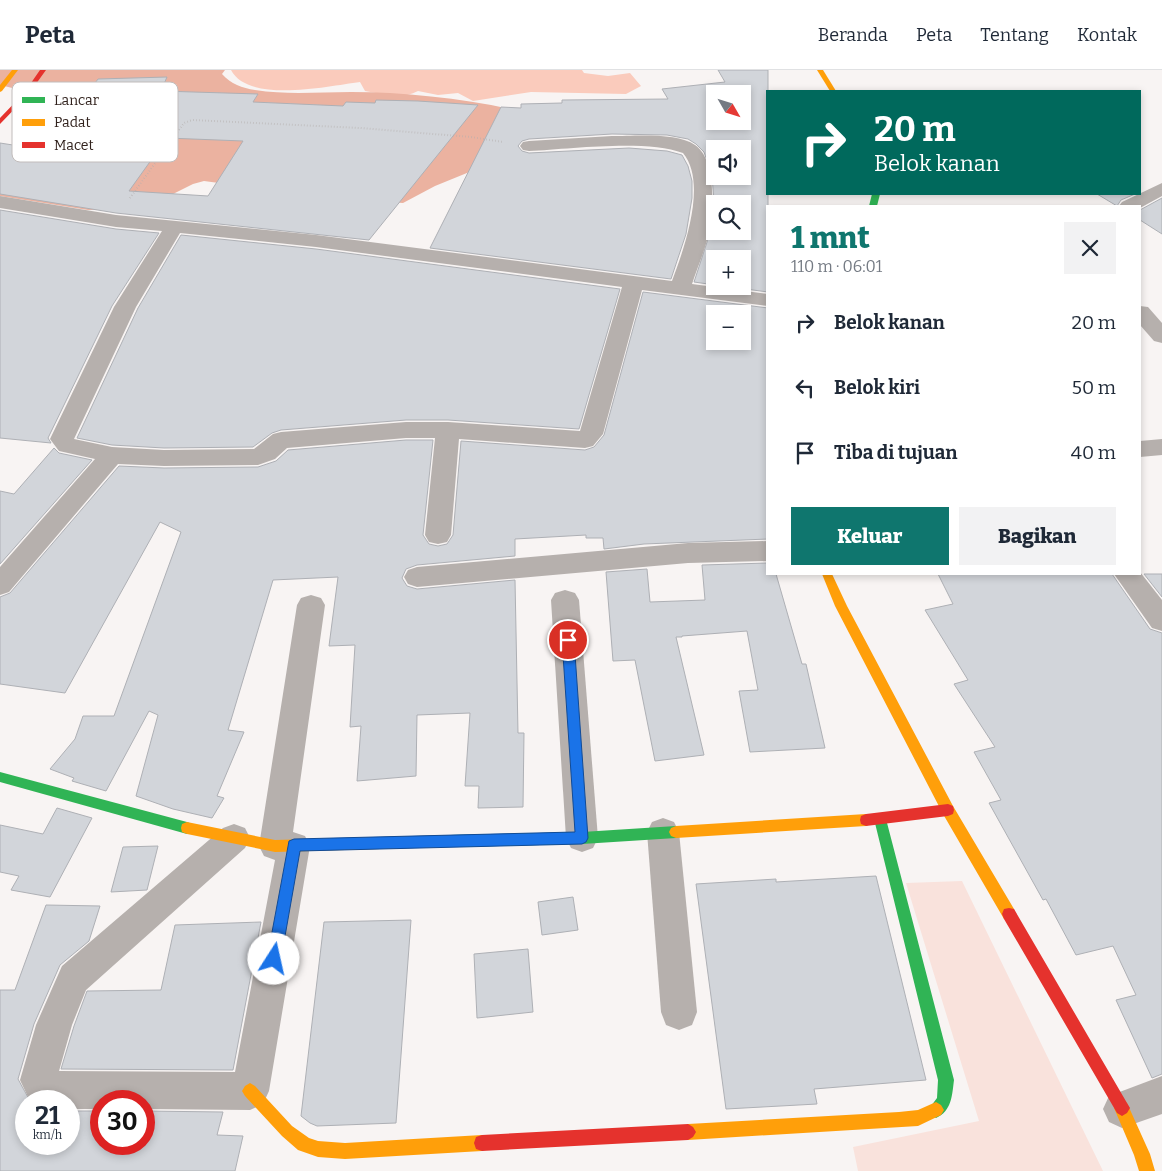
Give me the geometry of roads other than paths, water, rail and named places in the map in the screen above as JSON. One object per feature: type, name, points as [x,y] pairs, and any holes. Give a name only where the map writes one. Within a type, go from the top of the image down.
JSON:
[{"type":"main road","points":[[0,90],[15,70]]},
{"type":"main road","points":[[34,82],[43,70]]},
{"type":"main road","points":[[820,70],[832,90]]},
{"type":"main road","points":[[0,122],[12,109]]},
{"type":"main road","points":[[828,575],[841,606],[948,810],[1122,1109],[1142,1154],[1147,1171]]},
{"type":"main road","points":[[0,777],[197,831],[284,846],[582,838],[880,819],[948,810]]},
{"type":"main road","points":[[250,1090],[277,1122],[290,1134],[315,1149],[346,1151],[874,1122],[927,1115],[940,1107],[946,1096],[946,1080],[880,819]]},
{"type":"street","points":[[529,146],[649,141],[672,142],[689,149],[698,161],[703,193],[698,235],[680,288]]},
{"type":"street","points":[[1131,205],[1162,189]]},
{"type":"street","points":[[3,206],[116,221],[316,241],[766,300]]},
{"type":"street","points":[[175,226],[146,270],[125,307],[62,438],[63,442],[67,445],[112,455],[164,458],[258,457],[281,440],[406,430],[525,434],[585,440],[588,438],[634,282]]},
{"type":"street","points":[[1141,313],[1162,336]]},
{"type":"street","points":[[438,535],[448,430]]},
{"type":"street","points":[[1141,449],[1162,447]]},
{"type":"street","points":[[0,585],[112,455]]},
{"type":"street","points":[[417,577],[688,553],[766,551]]},
{"type":"street","points":[[1128,575],[1162,620]]},
{"type":"street","points":[[566,600],[582,838]]},
{"type":"street","points":[[234,838],[74,978],[54,1025],[38,1080],[42,1086],[56,1090],[250,1090],[284,846],[311,604]]},
{"type":"street","points":[[663,832],[679,1012]]},
{"type":"street","points":[[1122,1109],[1162,1095]]}]
